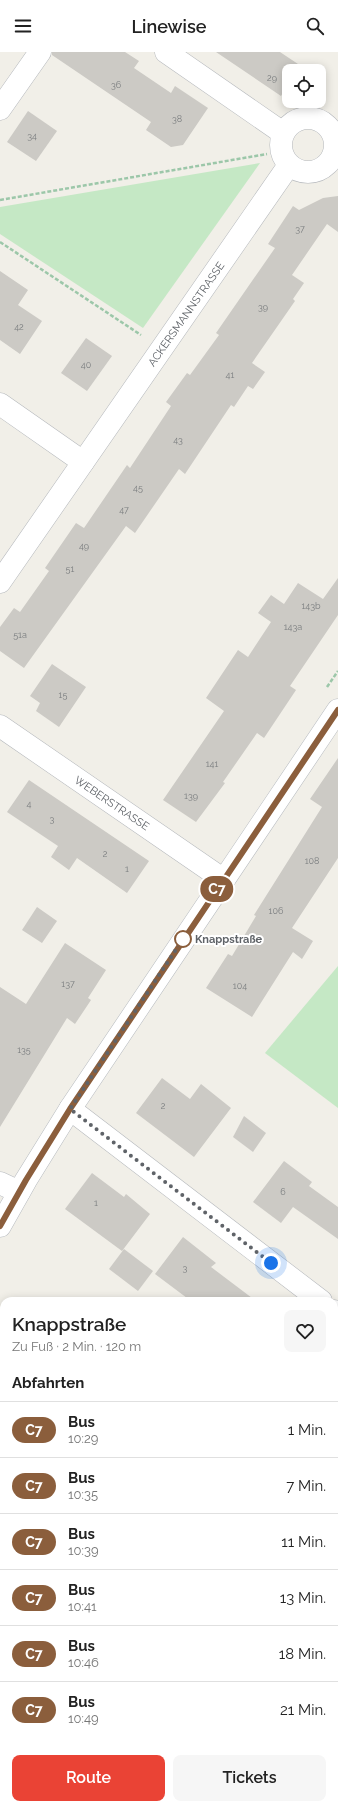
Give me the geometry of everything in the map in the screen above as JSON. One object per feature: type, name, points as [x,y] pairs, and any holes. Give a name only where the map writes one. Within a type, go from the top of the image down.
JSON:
[{"type":"street","points":[[0,109],[40,52]]},
{"type":"street","name":"ACKERSMANNSTRASSE","points":[[0,582],[162,349],[285,150],[291,124],[299,119],[315,118],[324,122],[330,129],[337,142],[334,155],[324,168],[317,172],[307,173],[297,171],[285,150],[166,52]]},
{"type":"street","points":[[0,404],[83,462]]},
{"type":"street","points":[[0,1226],[9,1187],[70,1109],[338,710]]},
{"type":"street","name":"WEBERSTRASSE","points":[[0,726],[224,880]]},
{"type":"street","points":[[70,1109],[316,1297]]},
{"type":"path","points":[[0,200],[259,156],[285,150]]},
{"type":"path","points":[[0,242],[162,349]]},
{"type":"green space","points":[[260,163],[143,328],[0,234],[0,207]]},
{"type":"green space","points":[[338,966],[338,1108],[265,1053]]},
{"type":"building","points":[[52,52],[125,52],[139,61],[134,68],[171,93],[175,86],[208,108],[183,145],[171,147],[146,130],[151,122],[52,55]]},
{"type":"building","points":[[216,52],[280,52],[298,64],[282,64],[281,96]]},
{"type":"building","points":[[28,111],[57,131],[36,161],[7,142]]},
{"type":"building","points":[[338,196],[338,232],[327,224],[292,275],[304,283],[293,299],[295,301],[252,363],[265,372],[253,389],[248,386],[234,407],[231,405],[185,474],[179,469],[135,533],[126,526],[24,668],[0,651],[0,627],[14,608],[20,612],[49,571],[45,568],[76,523],[84,528],[127,465],[130,468],[171,406],[166,402],[187,373],[190,375],[219,335],[216,333],[275,248],[268,244],[293,206],[299,210],[323,198]]},
{"type":"building","points":[[0,271],[28,290],[18,305],[42,321],[20,354],[0,340]]},
{"type":"building","points":[[86,338],[112,356],[87,391],[61,373]]},
{"type":"building","points":[[338,578],[338,615],[290,686],[296,690],[264,738],[257,733],[223,782],[225,783],[196,822],[163,800],[224,711],[206,698],[238,650],[248,657],[271,622],[258,613],[271,595],[284,604],[298,583],[323,599]]},
{"type":"building","points":[[52,664],[86,687],[59,727],[36,711],[40,703],[30,696]]},
{"type":"building","points":[[338,758],[338,858],[292,928],[313,941],[302,959],[293,952],[252,1017],[206,988],[228,954],[232,956],[256,916],[254,915],[322,807],[310,799]]},
{"type":"building","points":[[29,780],[149,861],[127,893],[77,858],[69,870],[51,857],[58,846],[7,812]]},
{"type":"building","points":[[37,907],[57,921],[42,943],[22,930]]},
{"type":"building","points":[[65,943],[106,970],[88,998],[91,1000],[75,1024],[67,1018],[0,1127],[0,987],[26,1004]]},
{"type":"building","points":[[162,1078],[190,1099],[201,1084],[231,1108],[194,1157],[136,1113]]},
{"type":"building","points":[[244,1116],[266,1133],[253,1152],[233,1137]]},
{"type":"building","points":[[284,1161],[312,1182],[309,1186],[338,1207],[338,1239],[293,1207],[281,1223],[253,1202]]},
{"type":"building","points":[[92,1173],[124,1197],[126,1194],[150,1214],[122,1251],[65,1209]]},
{"type":"building","points":[[183,1237],[216,1263],[211,1267],[251,1297],[186,1297],[155,1274]]},
{"type":"building","points":[[124,1249],[153,1271],[138,1291],[109,1269]]},
{"type":"bus line","name":"C7","points":[[0,1226],[26,1180],[70,1109],[171,956],[338,710]]},
{"type":"place","name":"Knappstraße","points":[[183,939]]},
{"type":"route","points":[[183,939],[70,1109],[271,1263]]}]
